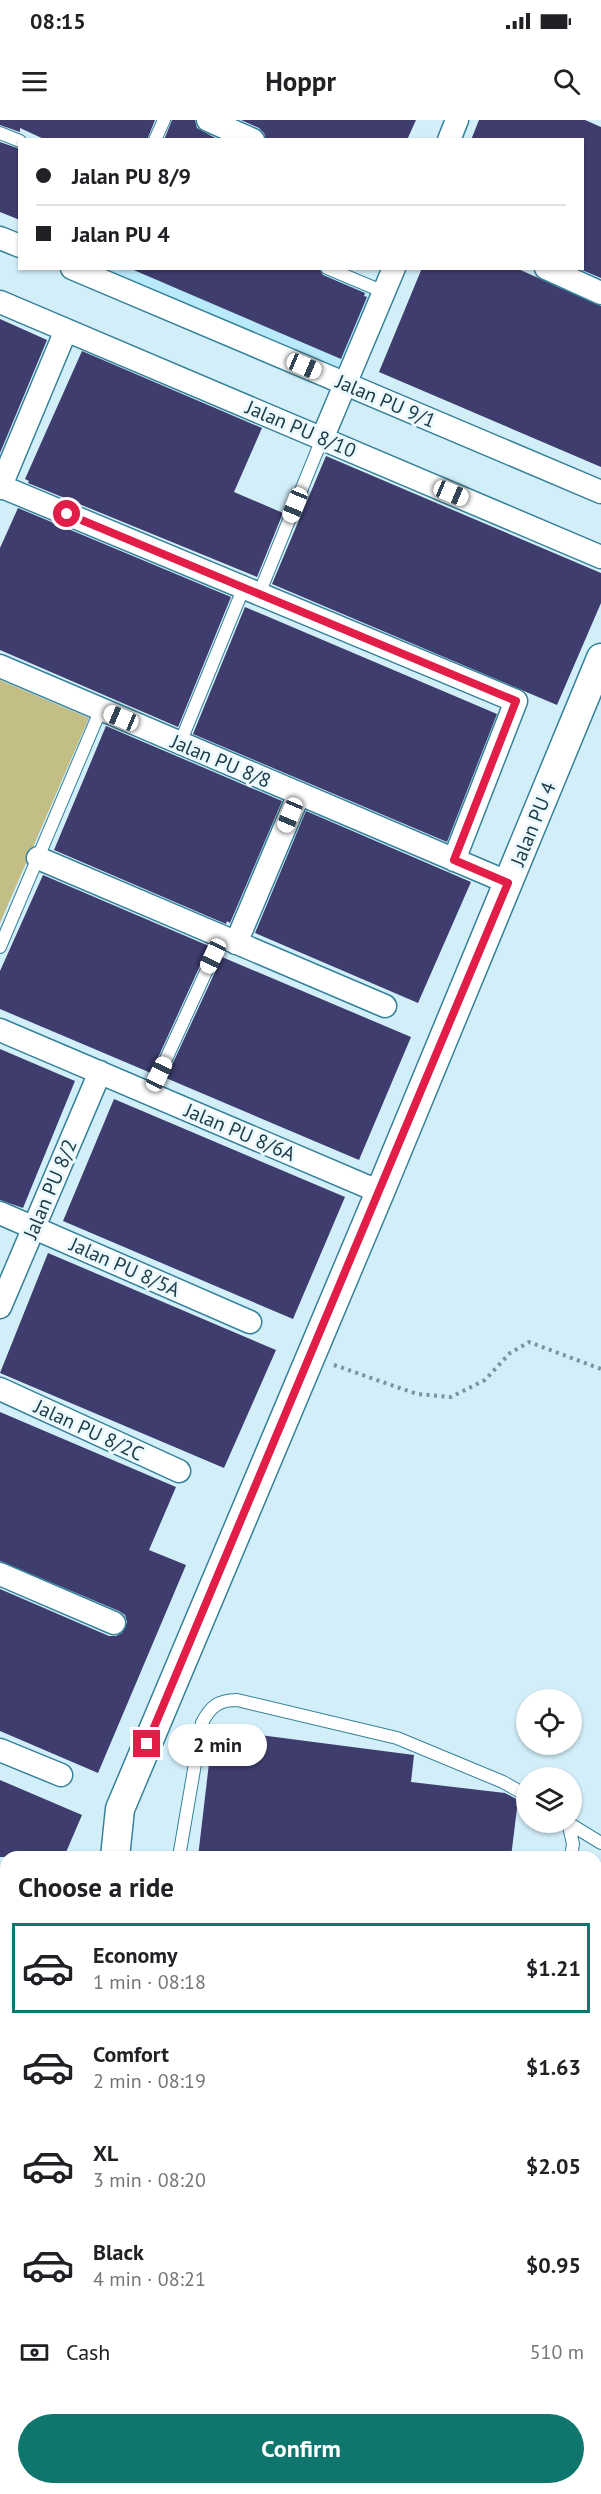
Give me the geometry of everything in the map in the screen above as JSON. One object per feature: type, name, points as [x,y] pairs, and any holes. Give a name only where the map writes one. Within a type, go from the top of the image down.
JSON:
[{"type":"street","points":[[207,120],[248,138]]},
{"type":"street","points":[[450,138],[457,120]]},
{"type":"street","points":[[0,238],[18,245]]},
{"type":"street","points":[[322,439],[393,270]]},
{"type":"street","points":[[550,270],[601,293]]},
{"type":"street","name":"Jalan PU 9/1","points":[[96,273],[346,384],[601,492]]},
{"type":"street","name":"Jalan PU 8/10","points":[[0,302],[601,557]]},
{"type":"street","points":[[66,330],[0,487],[516,701],[454,860]]},
{"type":"street","name":"Jalan PU 4","points":[[116,1851],[120,1809],[380,1192],[601,658]]},
{"type":"street","name":"Jalan PU 8/8","points":[[0,666],[508,883]]},
{"type":"street","points":[[229,940],[299,794]]},
{"type":"street","points":[[38,858],[385,1006]]},
{"type":"street","name":"Jalan PU 8/6A","points":[[0,1030],[380,1192]]},
{"type":"street","name":"Jalan PU 8/2","points":[[0,1307],[100,1072]]},
{"type":"street","name":"Jalan PU 8/5A","points":[[0,1213],[250,1322]]},
{"type":"street","name":"Jalan PU 8/2C","points":[[0,1389],[179,1471]]},
{"type":"street","points":[[0,1574],[114,1623]]},
{"type":"street","points":[[0,1750],[61,1775]]},
{"type":"lane","points":[[156,138],[164,120]]},
{"type":"lane","points":[[0,133],[18,140]]},
{"type":"lane","points":[[332,270],[384,292]]},
{"type":"lane","points":[[180,743],[322,439]]},
{"type":"lane","points":[[0,947],[101,709]]},
{"type":"lane","points":[[150,1094],[229,940]]},
{"type":"lane","points":[[180,1851],[202,1723],[214,1705],[225,1700],[237,1700],[397,1738],[516,1789]]},
{"type":"lane","points":[[582,1831],[601,1843]]},
{"type":"lane","points":[[571,1833],[572,1851]]},
{"type":"path","points":[[310,1356],[417,1394],[451,1397],[485,1380],[510,1353],[529,1342],[601,1369]]},
{"type":"shaded area","points":[[100,270],[315,270],[374,294],[341,371]]},
{"type":"shaded area","points":[[0,680],[89,718],[0,923]]},
{"type":"building","points":[[0,120],[155,120],[148,138],[42,138],[20,128],[20,132],[0,125]]},
{"type":"building","points":[[172,120],[195,120],[197,128],[215,138],[165,138]]},
{"type":"building","points":[[241,120],[416,120],[408,138],[265,138],[259,128]]},
{"type":"building","points":[[479,120],[585,120],[601,127],[601,278],[582,270],[584,270],[584,138],[472,138]]},
{"type":"building","points":[[0,142],[18,148],[18,219],[0,212]]},
{"type":"building","points":[[134,270],[320,270],[323,275],[365,293],[364,296],[367,297],[341,359]]},
{"type":"building","points":[[421,270],[520,270],[601,306],[601,467],[379,372]]},
{"type":"building","points":[[0,319],[47,340],[0,453]]},
{"type":"building","points":[[82,351],[262,428],[234,492],[283,513],[257,577],[28,483],[29,481],[25,479]]},
{"type":"building","points":[[326,456],[601,573],[601,603],[557,705],[272,584]]},
{"type":"building","points":[[18,508],[231,597],[178,727],[0,650],[0,548]]},
{"type":"building","points":[[245,607],[497,714],[447,842],[193,734]]},
{"type":"building","points":[[106,726],[282,801],[230,923],[227,921],[226,924],[54,850]]},
{"type":"building","points":[[306,811],[471,882],[418,1003],[255,933]]},
{"type":"building","points":[[43,875],[209,946],[151,1073],[0,1009],[0,971]]},
{"type":"building","points":[[222,957],[411,1037],[359,1160],[166,1078]]},
{"type":"building","points":[[0,1049],[75,1081],[23,1208],[0,1200]]},
{"type":"building","points":[[114,1099],[345,1197],[293,1319],[63,1221]]},
{"type":"building","points":[[48,1253],[276,1350],[224,1468],[0,1373]]},
{"type":"building","points":[[0,1412],[176,1487],[149,1550],[186,1565],[98,1773],[0,1731],[0,1589],[109,1636],[122,1633],[127,1622],[125,1615],[119,1611],[0,1561]]},
{"type":"building","points":[[213,1729],[414,1755],[411,1782],[505,1793],[516,1799],[512,1851],[199,1851]]},
{"type":"building","points":[[0,1780],[82,1815],[67,1851],[0,1851]]},
{"type":"route","points":[[67,514],[516,701],[454,860],[508,883],[147,1744]]}]
